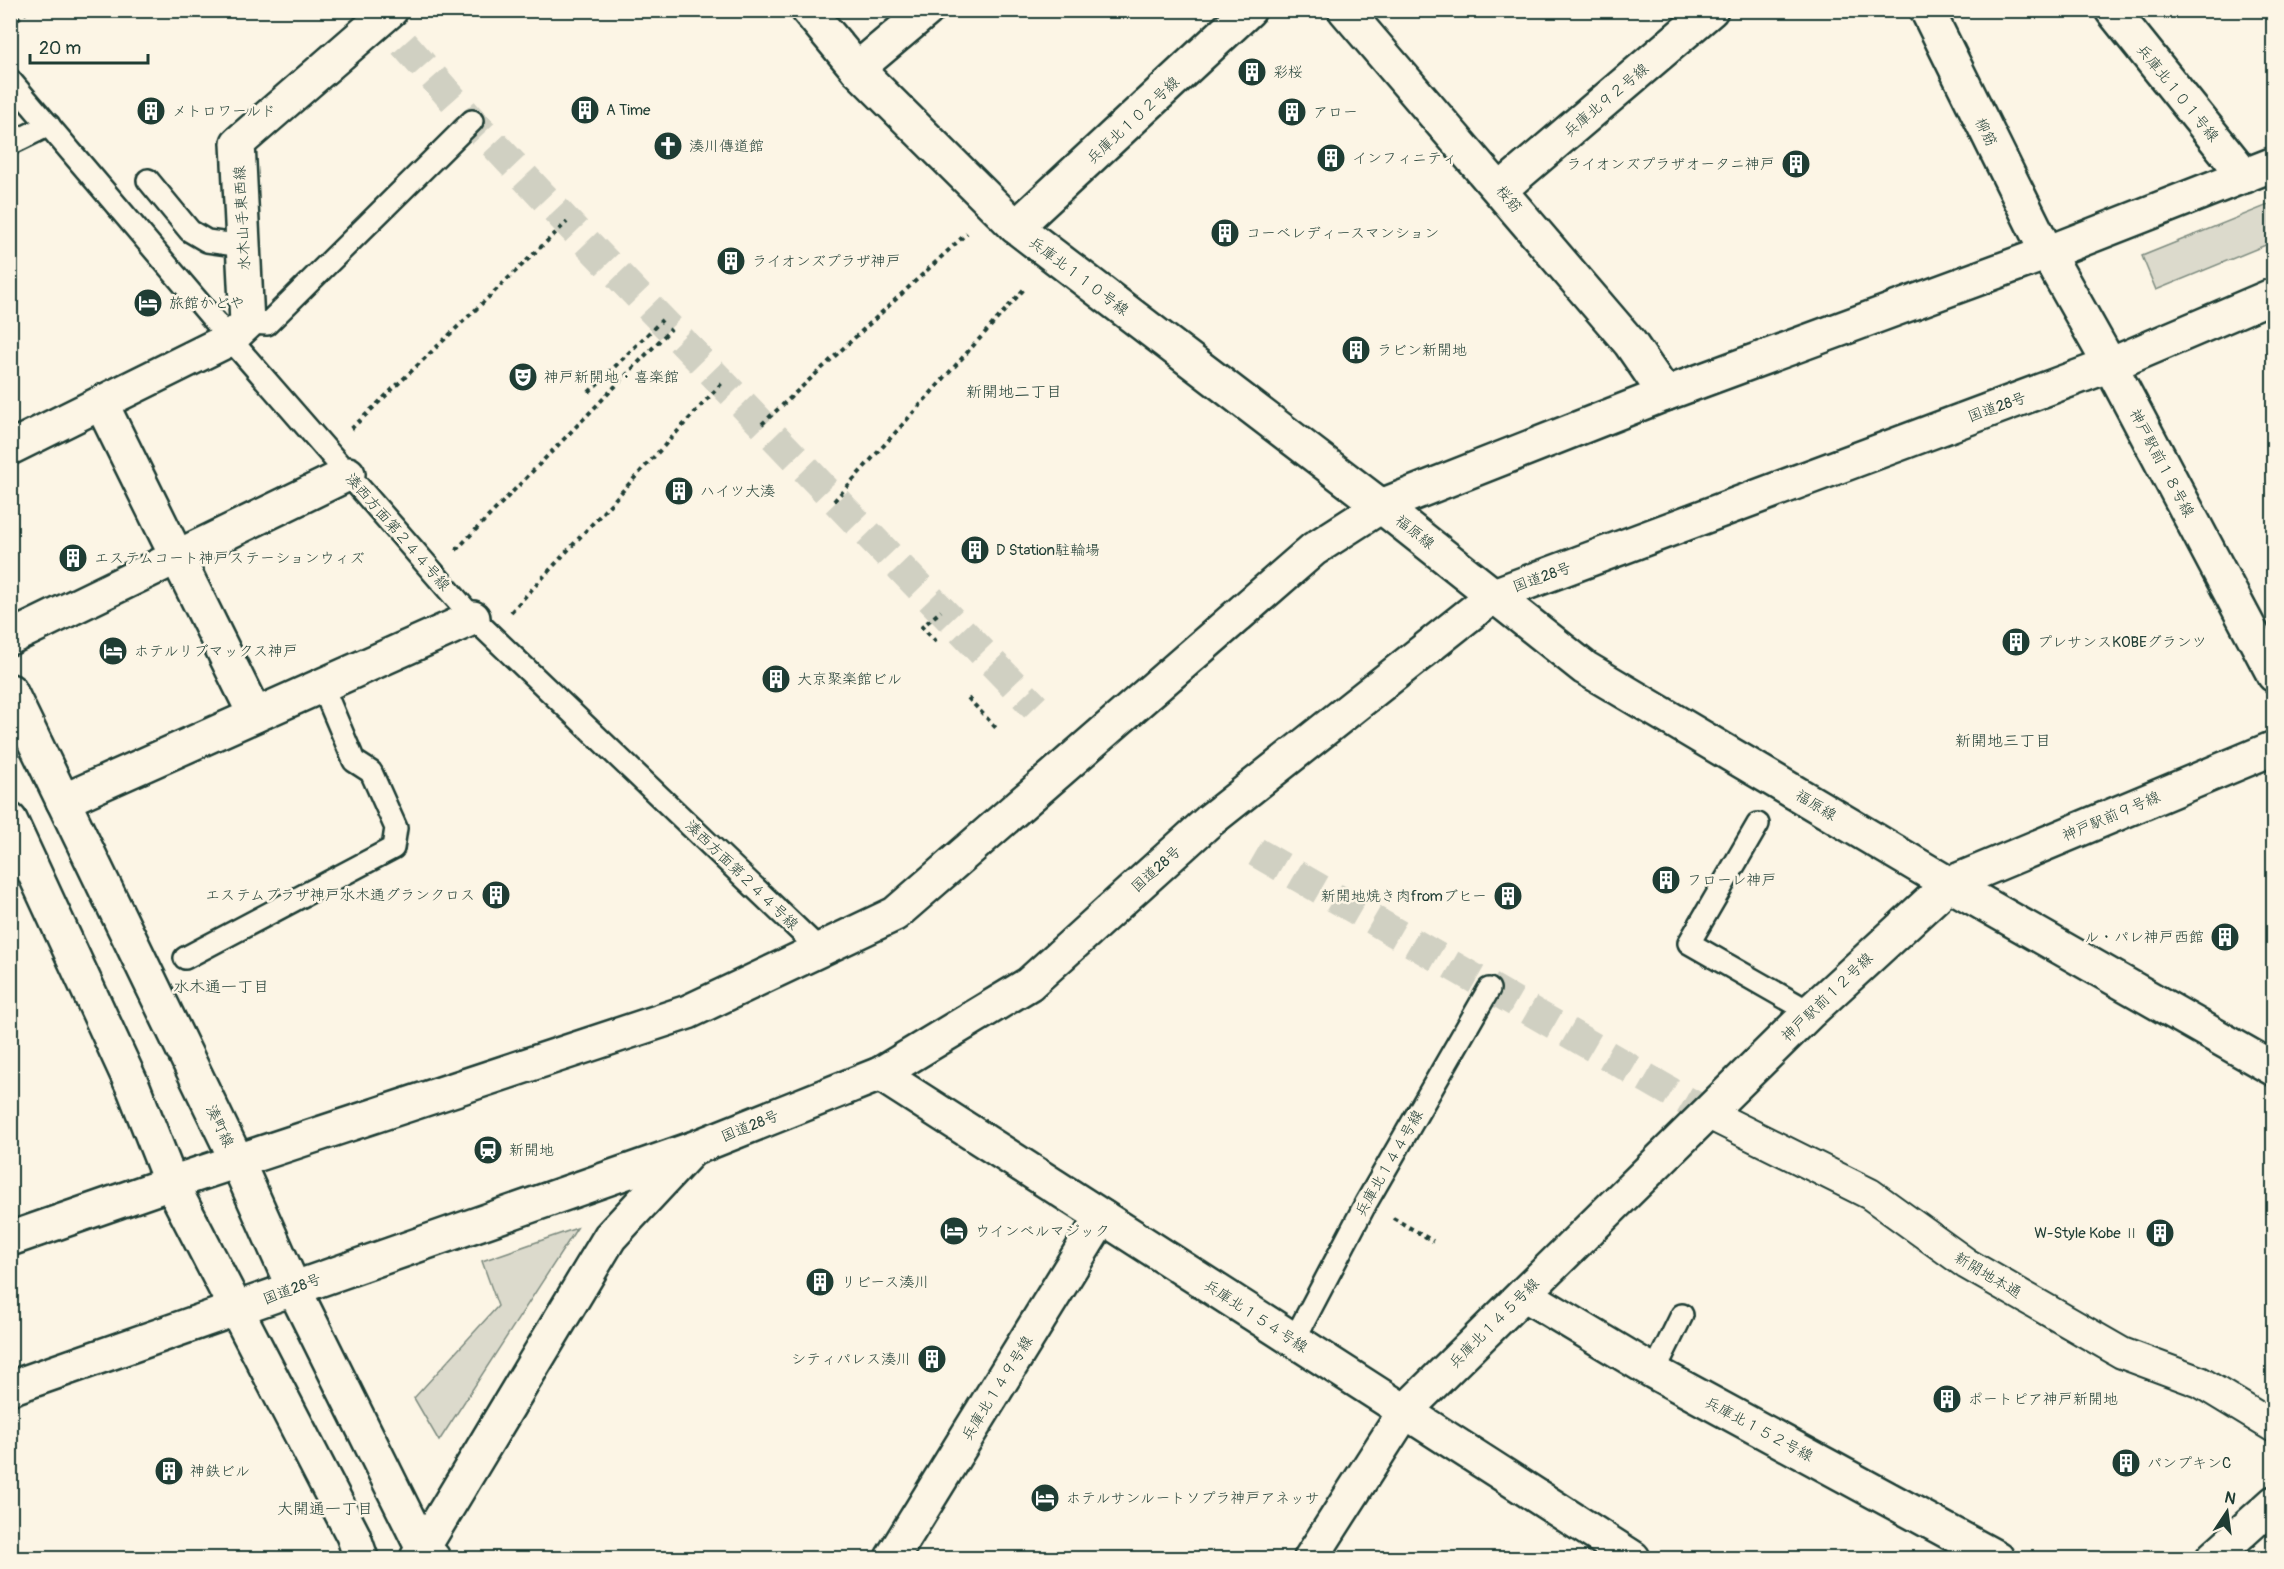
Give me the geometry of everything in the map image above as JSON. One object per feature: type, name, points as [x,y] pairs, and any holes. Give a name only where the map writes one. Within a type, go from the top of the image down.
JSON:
[{"type":"main road","name":"兵庫北１１０号線","points":[[807,10],[857,69],[1016,228],[1381,506]]},
{"type":"main road","points":[[857,69],[927,10]]},
{"type":"main road","name":"兵庫北１０２号線","points":[[1016,228],[1249,10]]},
{"type":"main road","name":"桜筋","points":[[1345,10],[1501,189],[1630,343],[1665,394]]},
{"type":"main road","name":"兵庫北９２号線","points":[[1501,189],[1711,10]]},
{"type":"main road","name":"柳筋","points":[[1927,10],[2048,253]]},
{"type":"main road","name":"兵庫北１０１号線","points":[[2112,10],[2259,170]]},
{"type":"main road","name":"水木山手東西線","points":[[238,331],[243,246],[238,144],[386,15]]},
{"type":"main road","points":[[10,1239],[171,1183],[688,1012],[821,951],[895,914],[1305,557],[1381,506],[1665,394],[2048,253],[2259,170]]},
{"type":"main road","name":"神戸駅前１８号線","points":[[2048,253],[2274,675]]},
{"type":"main road","name":"国道28号","points":[[10,1388],[238,1309],[292,1287],[692,1149],[880,1074],[1029,984],[1209,821],[1494,595],[2110,365],[2274,296]]},
{"type":"main road","points":[[10,448],[238,331]]},
{"type":"main road","points":[[101,403],[255,715]]},
{"type":"main road","points":[[10,638],[176,556],[338,463]]},
{"type":"main road","name":"福原線","points":[[1381,506],[1585,668],[1949,884],[2274,1069]]},
{"type":"main road","points":[[63,801],[322,685],[482,626]]},
{"type":"main road","name":"湊町線","points":[[10,691],[237,1161],[292,1287],[430,1556]]},
{"type":"main road","name":"神戸駅前９号線","points":[[1949,884],[2274,748]]},
{"type":"main road","points":[[10,820],[134,1089],[171,1183],[238,1309],[353,1551]]},
{"type":"main road","name":"神戸駅前１２号線","points":[[1707,1113],[1810,1012],[1949,884]]},
{"type":"main road","name":"兵庫北１５４号線","points":[[880,1074],[1404,1411],[1613,1553]]},
{"type":"main road","name":"兵庫北１４５号線","points":[[1311,1558],[1404,1411],[1707,1113]]},
{"type":"main road","points":[[430,1556],[610,1237],[692,1149]]},
{"type":"main road","name":"兵庫北１４９号線","points":[[892,1558],[1102,1217]]},
{"type":"main road","name":"兵庫北１５２号線","points":[[1524,1294],[1654,1372],[1998,1558]]},
{"type":"main road","points":[[2213,1558],[2274,1503]]},
{"type":"street","name":"新開地本通","points":[[1707,1113],[1869,1194],[1967,1264],[2122,1353],[2200,1382],[2274,1427]]},
{"type":"lane","name":"湊西方面第２４４号線","points":[[10,80],[238,331],[338,463],[482,626],[821,951]]},
{"type":"lane","points":[[238,331],[267,324],[472,121]]},
{"type":"lane","points":[[10,144],[49,125]]},
{"type":"lane","points":[[148,180],[190,231],[207,241],[243,246]]},
{"type":"lane","points":[[185,958],[393,848],[396,828],[371,772],[354,761],[322,685]]},
{"type":"lane","points":[[1758,824],[1689,942],[1810,1012]]},
{"type":"lane","name":"兵庫北１４４号線","points":[[1294,1340],[1366,1203],[1489,988]]},
{"type":"lane","points":[[1654,1372],[1682,1315]]},
{"type":"path","points":[[10,25],[29,10]]},
{"type":"path","points":[[338,463],[567,222]]},
{"type":"path","points":[[762,424],[967,233]]},
{"type":"path","points":[[834,501],[1025,288]]},
{"type":"path","points":[[589,392],[662,320]]},
{"type":"path","points":[[435,573],[670,329]]},
{"type":"path","points":[[482,626],[722,383]]},
{"type":"path","points":[[936,642],[922,627],[941,611]]},
{"type":"path","points":[[968,698],[997,729]]},
{"type":"path","points":[[1366,1203],[1433,1241]]},
{"type":"shaded area","points":[[2273,203],[2273,242],[2156,290],[2142,256]]},
{"type":"shaded area","points":[[577,1228],[439,1441],[414,1398],[498,1306],[482,1261]]},
{"type":"tunnel","points":[[374,10],[472,121],[567,222],[1035,707]]},
{"type":"tunnel","points":[[1256,852],[1707,1113]]},
{"type":"place","name":"彩桜","points":[[1252,72]]},
{"type":"place","name":"A Time","points":[[585,110]]},
{"type":"place","name":"メトロワールド","points":[[151,111]]},
{"type":"place","name":"アロー","points":[[1292,112]]},
{"type":"place","name":"湊川傳道館","points":[[668,146]]},
{"type":"place","name":"インフィニティ","points":[[1331,158]]},
{"type":"place","name":"ライオンズプラザオータニ神戸","points":[[1796,164]]},
{"type":"place","name":"コーベレディースマンション","points":[[1225,233]]},
{"type":"place","name":"ライオンズプラザ神戸","points":[[731,261]]},
{"type":"place","name":"旅館かどや","points":[[148,303]]},
{"type":"place","name":"ラビン新開地","points":[[1356,350]]},
{"type":"place","name":"神戸新開地・喜楽館","points":[[523,377]]},
{"type":"place","name":"ハイツ大湊","points":[[679,491]]},
{"type":"place","name":"D Station駐輪場","points":[[975,550]]},
{"type":"place","name":"エステムコート神戸ステーションウィズ","points":[[73,558]]},
{"type":"place","name":"プレサンスKOBEグランツ","points":[[2016,642]]},
{"type":"place","name":"ホテルリブマックス神戸","points":[[113,651]]},
{"type":"place","name":"大京聚楽館ビル","points":[[776,679]]},
{"type":"place","name":"フローレ神戸","points":[[1666,880]]},
{"type":"place","name":"エステムプラザ神戸水木通グランクロス","points":[[496,895]]},
{"type":"place","name":"新開地焼き肉fromブヒー","points":[[1508,896]]},
{"type":"place","name":"ル・パレ神戸西館","points":[[2225,937]]},
{"type":"place","name":"新開地","points":[[488,1150]]},
{"type":"place","name":"ウインベルマジック","points":[[954,1231]]},
{"type":"place","name":"W-Style Kobe Ⅱ","points":[[2160,1233]]},
{"type":"place","name":"リビース湊川","points":[[820,1282]]},
{"type":"place","name":"シティパレス湊川","points":[[932,1359]]},
{"type":"place","name":"ポートピア神戸新開地","points":[[1947,1399]]},
{"type":"place","name":"パンプキンC","points":[[2126,1463]]},
{"type":"place","name":"神鉄ビル","points":[[169,1471]]},
{"type":"place","name":"ホテルサンルートソプラ神戸アネッサ","points":[[1045,1498]]},
{"type":"district","name":"新開地二丁目","points":[[1014,391]]},
{"type":"district","name":"新開地三丁目","points":[[2003,740]]},
{"type":"district","name":"水木通一丁目","points":[[221,986]]},
{"type":"district","name":"大開通一丁目","points":[[325,1508]]}]
